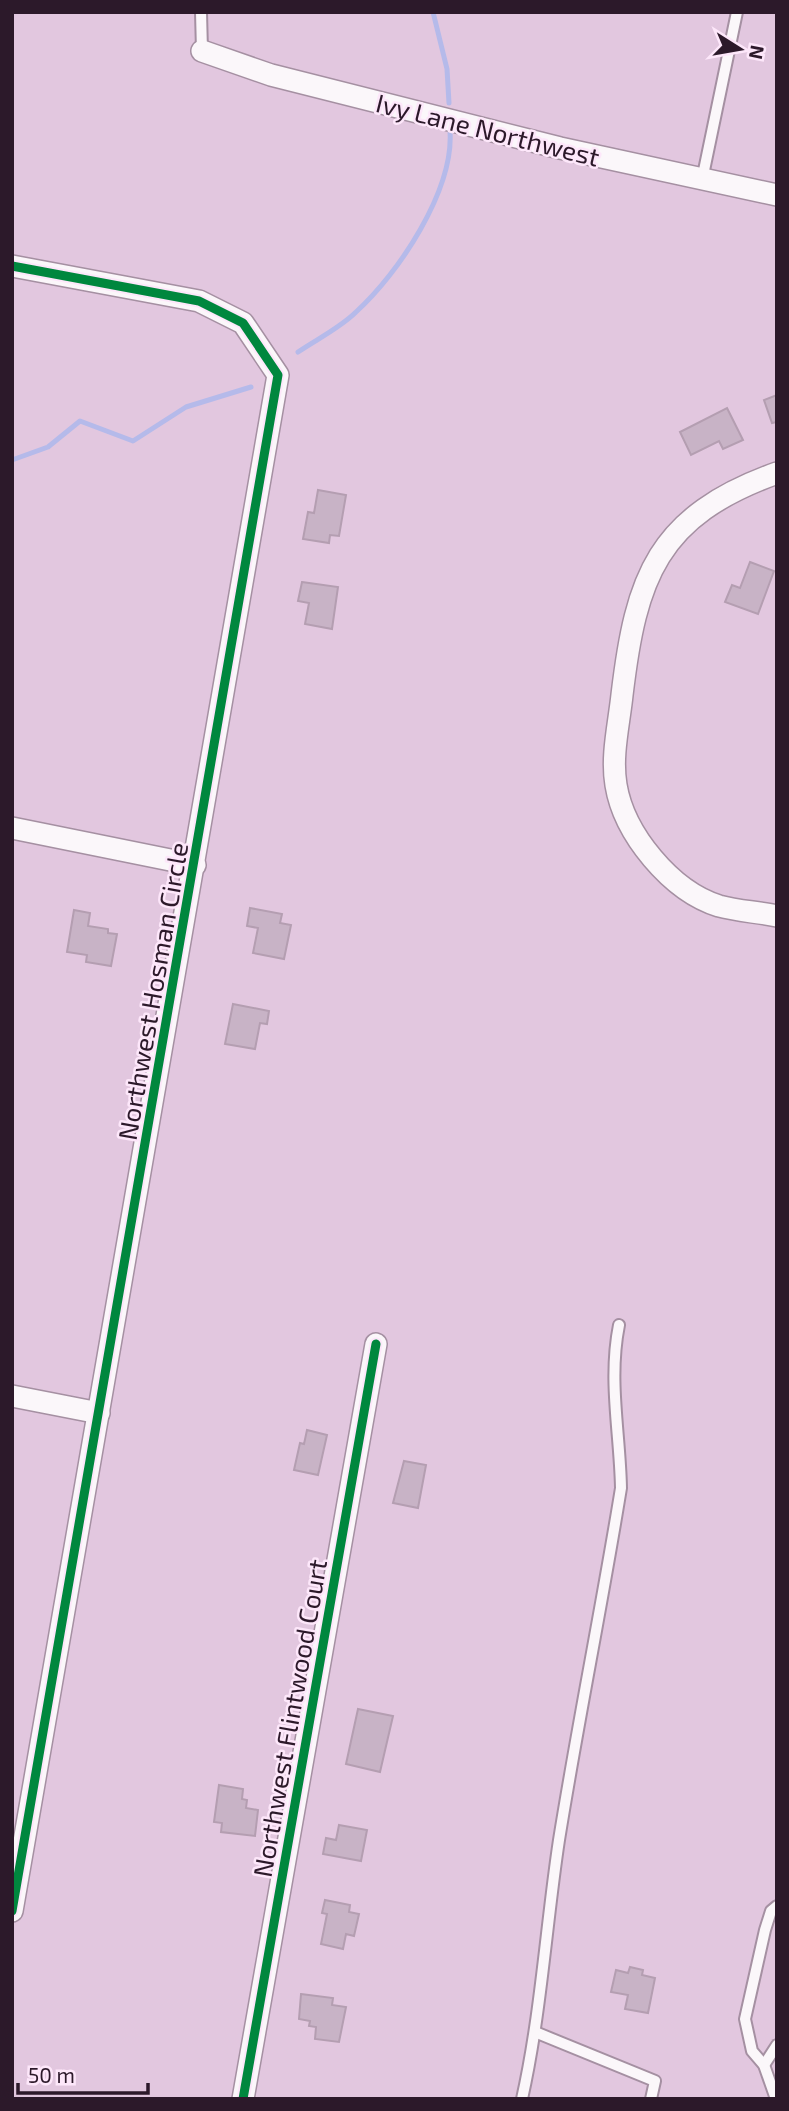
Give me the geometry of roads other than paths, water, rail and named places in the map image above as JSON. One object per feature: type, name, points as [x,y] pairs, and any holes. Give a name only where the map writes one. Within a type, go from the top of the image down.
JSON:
[{"type":"street","name":"Ivy Lane Northwest","points":[[202,51],[271,75],[702,180],[777,195]]},
{"type":"street","name":"Northwest Hosman Circle","points":[[12,266],[199,301],[243,323],[278,375],[12,1911]]},
{"type":"street","points":[[777,473],[748,483],[710,504],[675,536],[651,567],[634,615],[614,764],[616,787],[627,817],[645,848],[669,874],[698,896],[719,906],[777,916]]},
{"type":"street","name":"Northwest Hosman Circle","points":[[12,828],[195,864]]},
{"type":"street","name":"Northwest Flintwood Court","points":[[243,2099],[376,1344]]},
{"type":"street","points":[[12,1396],[99,1413]]},
{"type":"lane","points":[[201,12],[202,51]]},
{"type":"lane","points":[[702,180],[737,12]]},
{"type":"lane","points":[[522,2099],[535,2032],[562,1825],[621,1488],[620,1444],[612,1387],[619,1325]]},
{"type":"lane","points":[[776,2099],[764,2065],[752,2051],[745,2019],[765,1930],[771,1911],[777,1906]]},
{"type":"lane","points":[[535,2032],[655,2081],[651,2099]]},
{"type":"lane","points":[[764,2065],[777,2045]]},
{"type":"waterway","points":[[433,12],[447,69],[449,103]]},
{"type":"waterway","points":[[298,352],[350,318],[373,295],[406,253],[421,229],[443,179],[449,154],[450,131]]},
{"type":"waterway","points":[[12,460],[48,447],[80,421],[133,441],[186,407],[251,387]]}]
